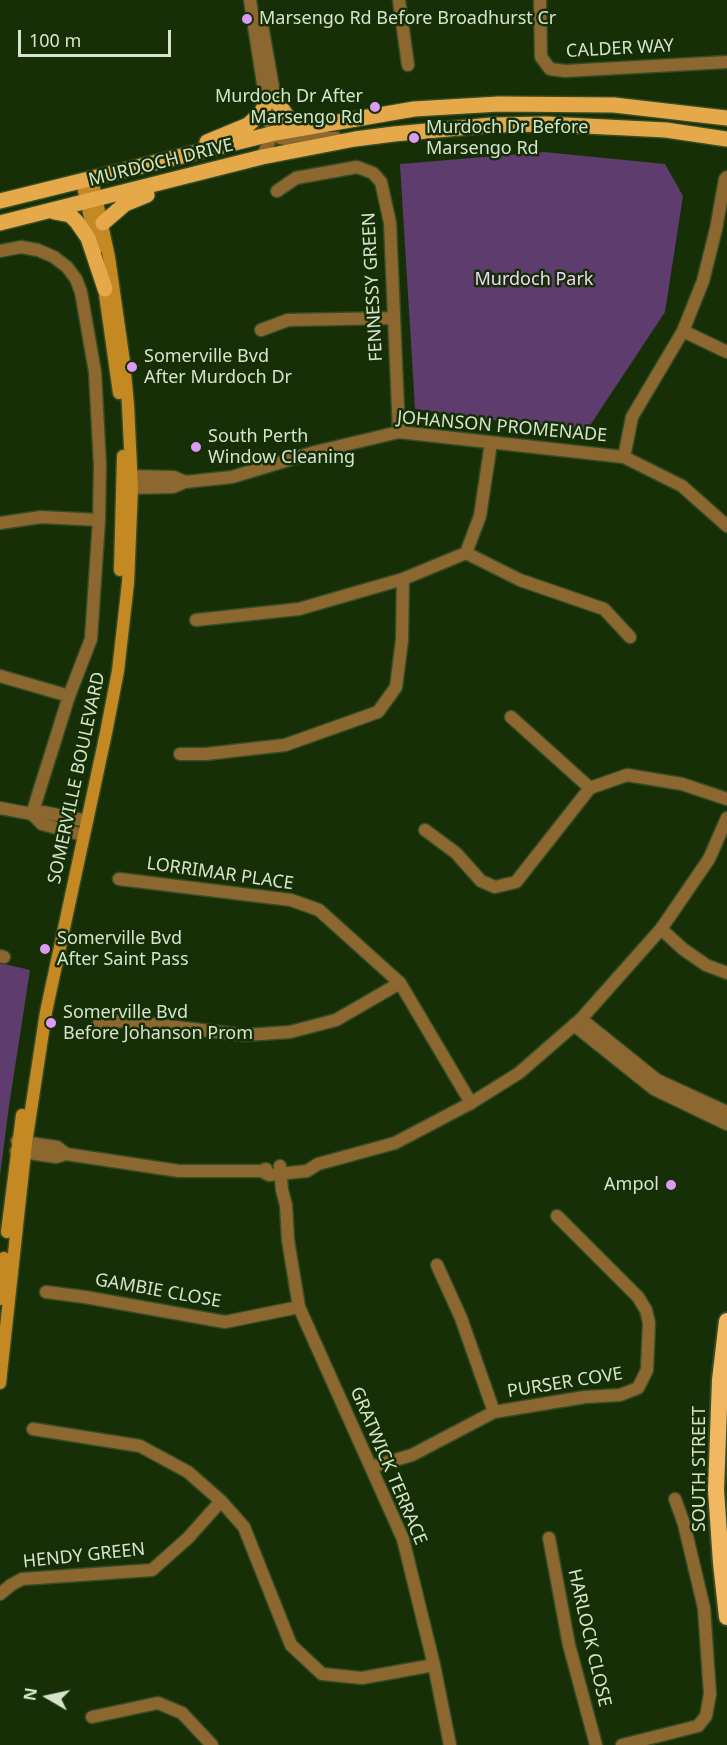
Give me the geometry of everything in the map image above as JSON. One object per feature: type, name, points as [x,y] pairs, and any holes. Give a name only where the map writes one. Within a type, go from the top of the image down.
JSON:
[{"type":"highway","name":"SOUTH STREET","points":[[727,1321],[720,1380],[716,1490],[727,1615]]},
{"type":"main road","points":[[178,157],[248,125],[271,102],[288,118],[304,127]]},
{"type":"main road","name":"MURDOCH DRIVE","points":[[0,201],[275,133],[414,109],[499,104],[614,105],[727,118]]},
{"type":"main road","name":"MURDOCH DRIVE","points":[[0,223],[262,158],[355,139],[446,129],[546,124],[666,130],[727,139]]},
{"type":"main road","points":[[103,223],[125,204],[220,168]]},
{"type":"main road","name":"SOMERVILLE BOULEVARD","points":[[87,180],[105,288],[128,482]]},
{"type":"main road","name":"SOMERVILLE BOULEVARD","points":[[0,1299],[50,950],[83,821],[110,669],[119,601],[128,482],[124,362],[103,223],[92,201]]},
{"type":"main road","points":[[46,212],[62,212],[78,222],[88,237],[95,264],[105,288]]},
{"type":"main road","name":"SOMERVILLE BOULEVARD","points":[[0,1383],[21,1147]]},
{"type":"street","points":[[250,0],[271,102],[279,121],[262,158]]},
{"type":"street","points":[[257,0],[271,102]]},
{"type":"street","points":[[399,0],[408,65]]},
{"type":"street","name":"CALDER WAY","points":[[540,0],[541,57],[550,69],[589,70],[727,62]]},
{"type":"street","points":[[275,133],[280,138],[298,141],[321,138],[355,139]]},
{"type":"street","name":"FENNESSY GREEN","points":[[277,191],[296,178],[345,168],[363,168],[377,177],[383,189],[390,223],[399,432]]},
{"type":"street","points":[[624,457],[632,417],[683,331],[703,281],[727,177]]},
{"type":"street","points":[[0,251],[21,247],[38,250],[54,257],[67,267],[76,279],[81,292],[95,372],[100,465],[99,520],[91,639],[69,696],[32,814]]},
{"type":"street","points":[[261,330],[288,320],[393,318]]},
{"type":"street","points":[[683,331],[727,352]]},
{"type":"street","name":"JOHANSON PROMENADE","points":[[128,482],[174,477],[185,482],[232,477],[315,452],[399,432],[624,457],[682,486],[727,526]]},
{"type":"street","points":[[196,620],[299,609],[403,579],[466,553],[480,516],[491,443]]},
{"type":"street","points":[[0,523],[41,518],[99,520]]},
{"type":"street","points":[[466,553],[520,580],[604,609],[630,637]]},
{"type":"street","points":[[180,754],[206,754],[285,746],[378,712],[396,687],[402,640],[403,579]]},
{"type":"street","points":[[0,676],[69,696]]},
{"type":"street","points":[[511,717],[590,788]]},
{"type":"street","points":[[425,830],[456,854],[481,881],[495,887],[516,882],[590,788],[627,775],[681,784],[727,799]]},
{"type":"street","points":[[0,808],[83,821]]},
{"type":"street","points":[[32,814],[42,824],[80,834]]},
{"type":"street","points":[[21,1147],[57,1147],[66,1154],[179,1171],[261,1171],[269,1175],[284,1170],[307,1171],[318,1164],[395,1143],[471,1103],[519,1073],[578,1022],[661,929],[709,859],[727,818]]},
{"type":"street","name":"LORRIMAR PLACE","points":[[119,879],[291,900],[320,910],[399,983],[471,1103]]},
{"type":"street","points":[[661,929],[683,950],[706,965],[727,973]]},
{"type":"street","points":[[99,1023],[124,1021],[245,1035],[290,1032],[336,1020],[399,983]]},
{"type":"street","points":[[578,1022],[657,1080],[727,1112]]},
{"type":"street","points":[[578,1022],[654,1089],[727,1124]]},
{"type":"street","name":"GRATWICK TERRACE","points":[[284,1170],[290,1190],[286,1205],[288,1240],[299,1307],[403,1539],[434,1665],[450,1745]]},
{"type":"street","name":"PURSER COVE","points":[[371,1467],[412,1455],[494,1413],[585,1397],[620,1395],[638,1388],[647,1370],[649,1323],[646,1310],[639,1297],[557,1216]]},
{"type":"street","points":[[437,1265],[461,1318],[494,1413]]},
{"type":"street","name":"GAMBIE CLOSE","points":[[46,1292],[225,1322],[299,1307]]},
{"type":"street","points":[[33,1429],[140,1446],[188,1472],[221,1501],[244,1527],[291,1644],[322,1674],[362,1677],[434,1665]]},
{"type":"street","points":[[622,1745],[698,1726],[706,1716],[710,1694],[704,1608],[684,1524],[675,1499]]},
{"type":"street","name":"HENDY GREEN","points":[[0,1594],[22,1579],[152,1570],[188,1538],[221,1501]]},
{"type":"street","name":"HARLOCK CLOSE","points":[[549,1538],[569,1646],[596,1745]]},
{"type":"street","points":[[92,1717],[158,1703],[182,1713],[212,1745]]},
{"type":"green space","name":"Murdoch Park","points":[[544,152],[665,164],[683,196],[665,312],[585,433],[415,409],[400,164]]},
{"type":"green space","points":[[0,963],[30,970],[0,1176]]},
{"type":"place","name":"Marsengo Rd Before Broadhurst Cr","points":[[247,19]]},
{"type":"place","name":"Murdoch Dr After Marsengo Rd","points":[[375,107]]},
{"type":"place","name":"Murdoch Dr Before Marsengo Rd","points":[[414,138]]},
{"type":"place","name":"Somerville Bvd After Murdoch Dr","points":[[132,367]]},
{"type":"place","name":"South Perth Window Cleaning","points":[[196,447]]},
{"type":"place","name":"Somerville Bvd After Saint Pass","points":[[45,949]]},
{"type":"place","name":"Somerville Bvd Before Johanson Prom","points":[[51,1023]]},
{"type":"place","name":"Ampol","points":[[671,1185]]}]
